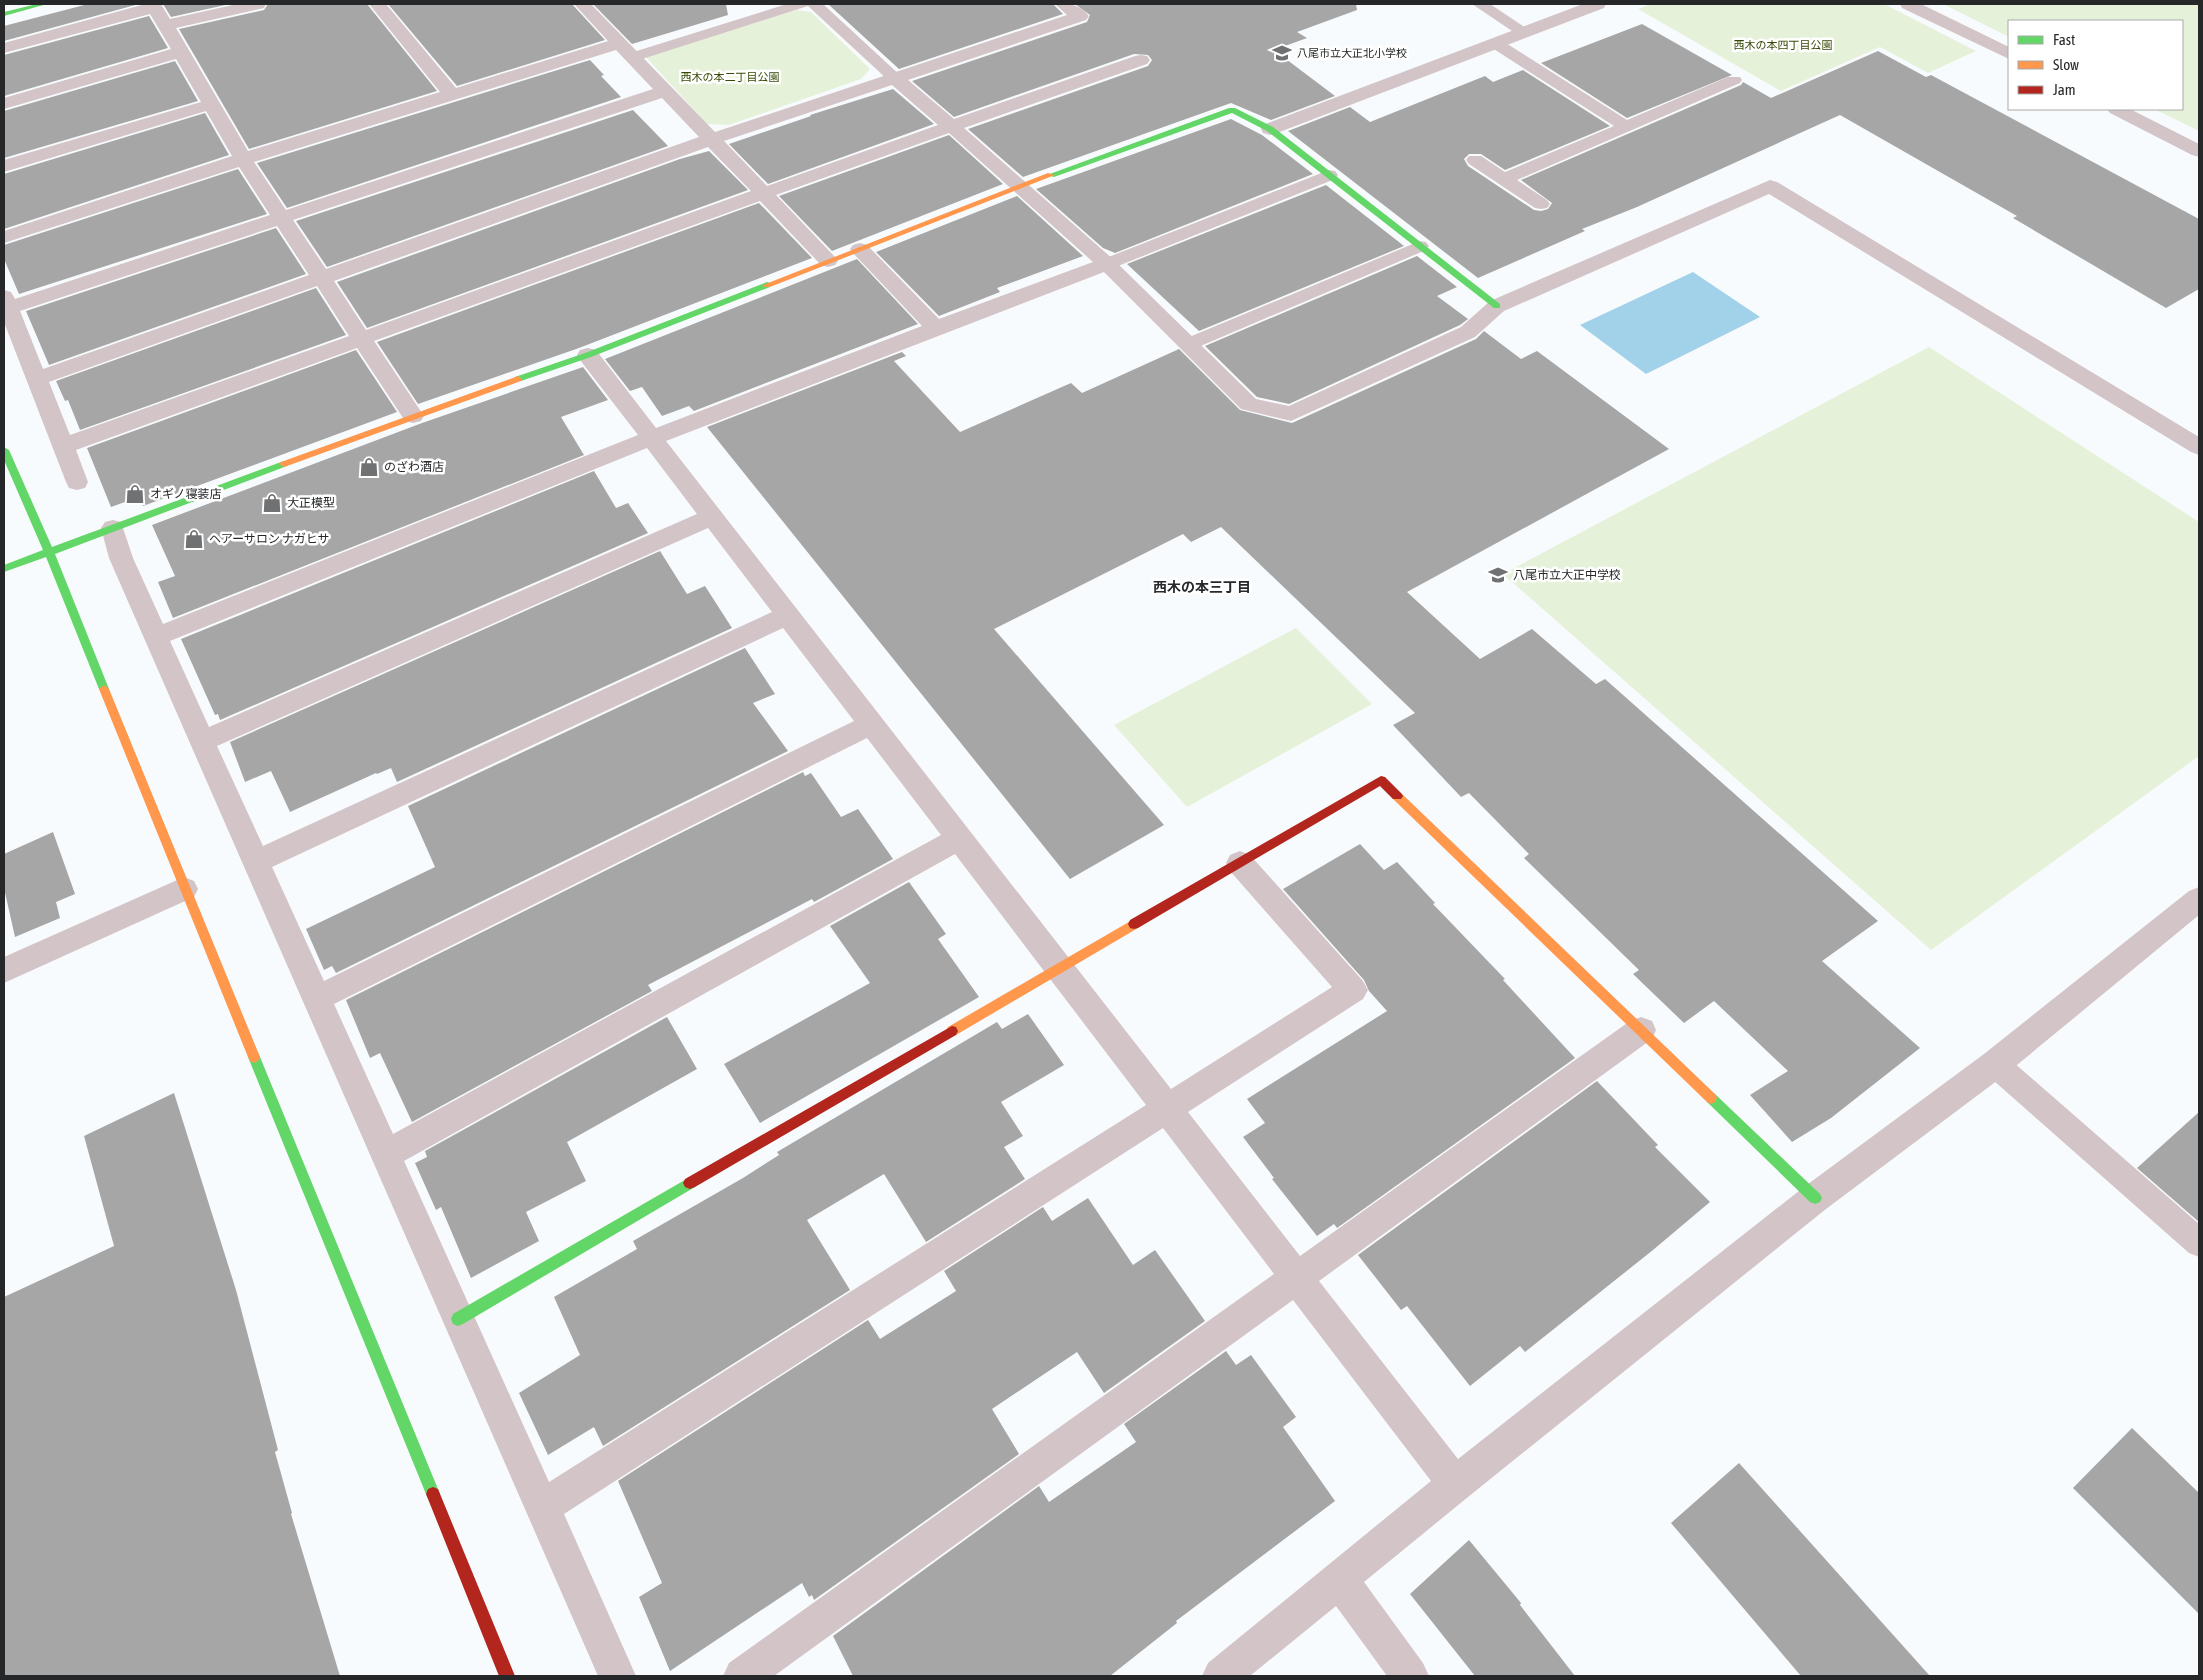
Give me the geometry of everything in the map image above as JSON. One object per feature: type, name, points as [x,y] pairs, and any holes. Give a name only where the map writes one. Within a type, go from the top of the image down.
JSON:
[{"type":"street","points":[[4,14],[44,4]]},
{"type":"street","points":[[166,25],[258,4]]},
{"type":"street","points":[[377,4],[452,95]]},
{"type":"street","points":[[582,4],[710,140],[828,261]]},
{"type":"street","points":[[36,378],[710,140],[1080,16],[1063,4]]},
{"type":"street","points":[[1270,130],[1598,4]]},
{"type":"street","points":[[1908,4],[2008,54]]},
{"type":"street","points":[[4,48],[154,5],[243,159],[413,416]]},
{"type":"street","points":[[4,237],[243,159],[620,43]]},
{"type":"street","points":[[4,104],[181,52]]},
{"type":"street","points":[[63,446],[362,340],[950,126],[1142,60]]},
{"type":"street","points":[[894,77],[1021,186],[1107,264],[1250,404],[1291,414],[1468,332],[1497,306],[1770,186],[2199,447]]},
{"type":"street","points":[[77,482],[6,302],[281,217],[665,91]]},
{"type":"street","points":[[4,166],[212,104]]},
{"type":"street","points":[[4,569],[413,416],[588,355],[1021,186],[1232,110],[1270,130],[1497,306]]},
{"type":"street","points":[[2118,110],[2199,151]]},
{"type":"street","points":[[860,249],[935,327]]},
{"type":"street","points":[[156,636],[652,437],[935,327],[1107,264]]},
{"type":"street","points":[[588,355],[1455,1484]]},
{"type":"street","points":[[4,450],[49,552],[184,889],[345,1276],[507,1676]]},
{"type":"street","points":[[202,740],[713,516]]},
{"type":"street","points":[[113,528],[121,558],[617,1676]]},
{"type":"street","points":[[256,862],[788,615]]},
{"type":"street","points":[[316,999],[872,724]]},
{"type":"street","points":[[458,1318],[1060,969],[1381,780],[1815,1198]]},
{"type":"street","points":[[385,1154],[959,838]]},
{"type":"street","points":[[542,1507],[1353,990],[1240,863]]},
{"type":"street","points":[[4,970],[184,889]]},
{"type":"street","points":[[1221,1676],[1455,1484],[1815,1198],[1995,1064],[2199,899]]},
{"type":"street","points":[[742,1676],[1641,1030]]},
{"type":"street","points":[[1339,1579],[1410,1676]]},
{"type":"lane","points":[[633,57],[802,4]]},
{"type":"lane","points":[[814,4],[894,77]]},
{"type":"lane","points":[[1480,4],[1524,32]]},
{"type":"lane","points":[[1495,43],[1627,127]]},
{"type":"lane","points":[[1504,179],[1734,80]]},
{"type":"lane","points":[[1475,160],[1541,204]]},
{"type":"lane","points":[[1107,264],[1328,175]]},
{"type":"lane","points":[[1189,344],[1420,246]]},
{"type":"lane","points":[[1995,1064],[2199,1243]]},
{"type":"green space","name":"西木の本四丁目公園","points":[[1651,4],[1884,4],[1976,51],[1928,73],[1880,47],[1781,91],[1638,9]]},
{"type":"green space","points":[[1943,4],[2199,4],[2199,131],[2156,110],[2183,110],[2183,20],[2008,20],[2008,36]]},
{"type":"green space","name":"西木の本二丁目公園","points":[[797,10],[811,12],[870,69],[861,79],[729,125],[707,124],[645,56]]},
{"type":"green space","points":[[1929,347],[2199,522],[2199,756],[1931,950],[1503,574]]},
{"type":"green space","points":[[1296,628],[1372,704],[1187,807],[1114,725]]},
{"type":"water","points":[[1693,272],[1760,317],[1646,374],[1580,325]]},
{"type":"building","points":[[88,4],[139,4],[4,41],[4,26]]},
{"type":"building","points":[[163,4],[230,4],[171,17]]},
{"type":"building","points":[[268,4],[367,4],[437,91],[249,149],[179,29],[264,10]]},
{"type":"building","points":[[388,4],[572,4],[605,40],[457,86]]},
{"type":"building","points":[[593,4],[726,4],[728,15],[632,44]]},
{"type":"building","points":[[828,4],[1053,4],[1063,14],[899,69]]},
{"type":"building","points":[[1075,4],[1356,4],[1357,10],[1297,32],[1307,38],[1274,50],[1335,96],[1271,120],[1231,103],[1023,177],[968,129],[1148,66],[1152,60],[1148,55],[1134,54],[954,117],[912,81],[1087,22],[1090,15]]},
{"type":"building","points":[[149,16],[168,48],[4,96],[4,55]]},
{"type":"building","points":[[1642,24],[1732,75],[1627,118],[1541,63]]},
{"type":"building","points":[[1878,51],[1926,77],[1931,75],[2199,219],[2199,289],[2166,308],[2013,218],[2017,216],[1840,115],[1637,207],[1582,229],[1585,231],[1478,278],[1288,131],[1350,107],[1370,122],[1485,76],[1493,82],[1523,70],[1610,126],[1505,170],[1481,154],[1469,154],[1464,159],[1468,166],[1534,210],[1541,211],[1548,209],[1552,203],[1521,180],[1741,85],[1743,82],[1771,98]]},
{"type":"building","points":[[590,60],[604,75],[601,76],[621,97],[287,208],[257,163]]},
{"type":"building","points":[[175,61],[198,101],[4,158],[4,111]]},
{"type":"building","points":[[893,89],[934,124],[768,184],[729,144],[810,115]]},
{"type":"building","points":[[633,110],[668,146],[327,267],[296,221]]},
{"type":"building","points":[[205,113],[229,155],[4,229],[4,174]]},
{"type":"building","points":[[1231,119],[1262,135],[1313,174],[1115,253],[1103,248],[1036,189]]},
{"type":"building","points":[[949,135],[1003,184],[832,251],[779,196]]},
{"type":"building","points":[[709,151],[748,190],[367,328],[337,282],[680,159]]},
{"type":"building","points":[[238,169],[267,214],[19,294],[4,259],[4,245]]},
{"type":"building","points":[[1326,185],[1404,246],[1199,331],[1127,264]]},
{"type":"building","points":[[1017,196],[1083,256],[997,288],[1000,292],[939,316],[876,252]]},
{"type":"building","points":[[759,203],[812,258],[579,348],[418,404],[377,342]]},
{"type":"building","points":[[276,228],[306,274],[49,365],[26,311]]},
{"type":"building","points":[[1417,256],[1457,287],[1437,296],[1468,319],[1460,325],[1289,404],[1257,397],[1205,346]]},
{"type":"building","points":[[857,259],[918,324],[694,411],[689,406],[662,416],[642,387],[630,391],[605,359]]},
{"type":"building","points":[[316,288],[346,335],[80,430],[68,400],[65,401],[56,381]]},
{"type":"building","points":[[1484,331],[1521,359],[1537,351],[1669,449],[1407,592],[1480,659],[1532,629],[1596,684],[1605,679],[1878,921],[1822,961],[1920,1048],[1831,1118],[1792,1142],[1750,1095],[1788,1071],[1714,1001],[1684,1023],[1633,974],[1639,970],[1524,858],[1529,854],[1469,793],[1461,797],[1393,725],[1415,713],[1221,527],[1191,542],[1183,534],[994,629],[1164,825],[1070,879],[707,427],[902,352],[906,356],[894,361],[960,432],[1071,383],[1082,393],[1179,349],[1240,410],[1292,423],[1476,339]]},
{"type":"building","points":[[356,350],[397,412],[143,506],[139,497],[111,507],[87,448]]},
{"type":"building","points":[[583,367],[608,400],[561,417],[584,455],[173,618],[158,582],[175,576],[152,525],[422,423]]},
{"type":"building","points":[[594,471],[616,508],[628,503],[648,533],[220,720],[218,714],[215,715],[181,639]]},
{"type":"building","points":[[660,551],[687,594],[705,586],[732,628],[397,782],[391,768],[290,812],[271,771],[245,782],[230,742]]},
{"type":"building","points":[[745,648],[775,694],[753,703],[788,751],[336,973],[332,966],[324,970],[306,929],[435,867],[408,806]]},
{"type":"building","points":[[803,772],[805,776],[811,773],[841,817],[858,809],[893,859],[814,902],[812,899],[648,985],[652,991],[412,1122],[380,1053],[370,1058],[346,1000]]},
{"type":"building","points":[[53,832],[75,894],[56,902],[60,918],[15,937],[4,888],[4,854]]},
{"type":"building","points":[[1360,844],[1384,870],[1397,862],[1435,903],[1433,904],[1505,979],[1503,980],[1575,1058],[1337,1228],[1334,1224],[1317,1236],[1272,1179],[1274,1178],[1243,1137],[1265,1123],[1247,1099],[1387,1011],[1369,991],[1364,980],[1283,889]]},
{"type":"building","points":[[909,882],[946,934],[938,939],[979,997],[760,1123],[724,1064],[870,983],[830,926]]},
{"type":"building","points":[[1028,1014],[1064,1065],[1001,1102],[1023,1136],[1004,1147],[1025,1179],[926,1242],[884,1174],[807,1220],[850,1290],[603,1446],[594,1427],[548,1455],[519,1393],[580,1355],[554,1297],[637,1249],[633,1241],[743,1178],[779,1155],[777,1152],[997,1022],[1002,1029]]},
{"type":"building","points":[[667,1017],[697,1069],[567,1142],[586,1181],[526,1212],[539,1241],[471,1278],[441,1207],[436,1210],[415,1163],[427,1157],[425,1151]]},
{"type":"building","points":[[1597,1081],[1658,1145],[1655,1147],[1710,1202],[1525,1352],[1520,1346],[1470,1386],[1407,1306],[1401,1310],[1358,1255]]},
{"type":"building","points":[[174,1093],[236,1290],[278,1450],[275,1452],[291,1514],[340,1676],[4,1676],[4,1297],[114,1246],[84,1136]]},
{"type":"building","points":[[2199,1112],[2199,1222],[2137,1168]]},
{"type":"building","points":[[1088,1198],[1133,1265],[1155,1250],[1205,1321],[1104,1393],[1077,1352],[992,1409],[1019,1454],[814,1600],[812,1595],[809,1597],[802,1583],[670,1671],[639,1597],[662,1583],[618,1481],[868,1320],[880,1339],[956,1291],[944,1271],[1043,1207],[1052,1221]]},
{"type":"building","points":[[1226,1351],[1236,1365],[1251,1355],[1296,1417],[1283,1427],[1335,1501],[1176,1621],[1177,1623],[1110,1676],[853,1676],[833,1636],[1039,1486],[1049,1502],[1136,1442],[1124,1424]]},
{"type":"building","points":[[2132,1428],[2199,1493],[2199,1614],[2073,1488]]},
{"type":"building","points":[[1739,1463],[1930,1676],[1801,1676],[1671,1523]]},
{"type":"building","points":[[1469,1540],[1521,1603],[1520,1605],[1575,1676],[1475,1676],[1410,1594]]},
{"type":"traffic: fast","points":[[4,14],[44,4]]},
{"type":"traffic: fast","points":[[1051,175],[1232,110],[1270,129],[1497,306]]},
{"type":"traffic: fast","points":[[518,379],[588,355],[767,285]]},
{"type":"traffic: fast","points":[[4,450],[49,552],[104,689]]},
{"type":"traffic: fast","points":[[4,569],[284,464]]},
{"type":"traffic: fast","points":[[254,1057],[433,1494]]},
{"type":"traffic: fast","points":[[1711,1098],[1815,1198]]},
{"type":"traffic: fast","points":[[458,1319],[690,1183]]},
{"type":"traffic: slow","points":[[767,285],[1051,175]]},
{"type":"traffic: slow","points":[[284,464],[518,379]]},
{"type":"traffic: slow","points":[[104,689],[254,1057]]},
{"type":"traffic: slow","points":[[1397,796],[1711,1098]]},
{"type":"traffic: slow","points":[[952,1031],[1134,924]]},
{"type":"traffic: jam","points":[[1134,924],[1381,780],[1397,796]]},
{"type":"traffic: jam","points":[[690,1183],[952,1031]]},
{"type":"traffic: jam","points":[[433,1494],[507,1676]]},
{"type":"place","name":"八尾市立大正北小学校","points":[[1282,53]]},
{"type":"place","name":"のざわ酒店","points":[[369,467]]},
{"type":"place","name":"オギノ寝装店","points":[[135,494]]},
{"type":"place","name":"大正模型","points":[[272,503]]},
{"type":"place","name":"ヘアーサロン ナガヒサ","points":[[194,539]]},
{"type":"place","name":"八尾市立大正中学校","points":[[1498,575]]},
{"type":"district","name":"西木の本三丁目","points":[[1202,587]]}]
